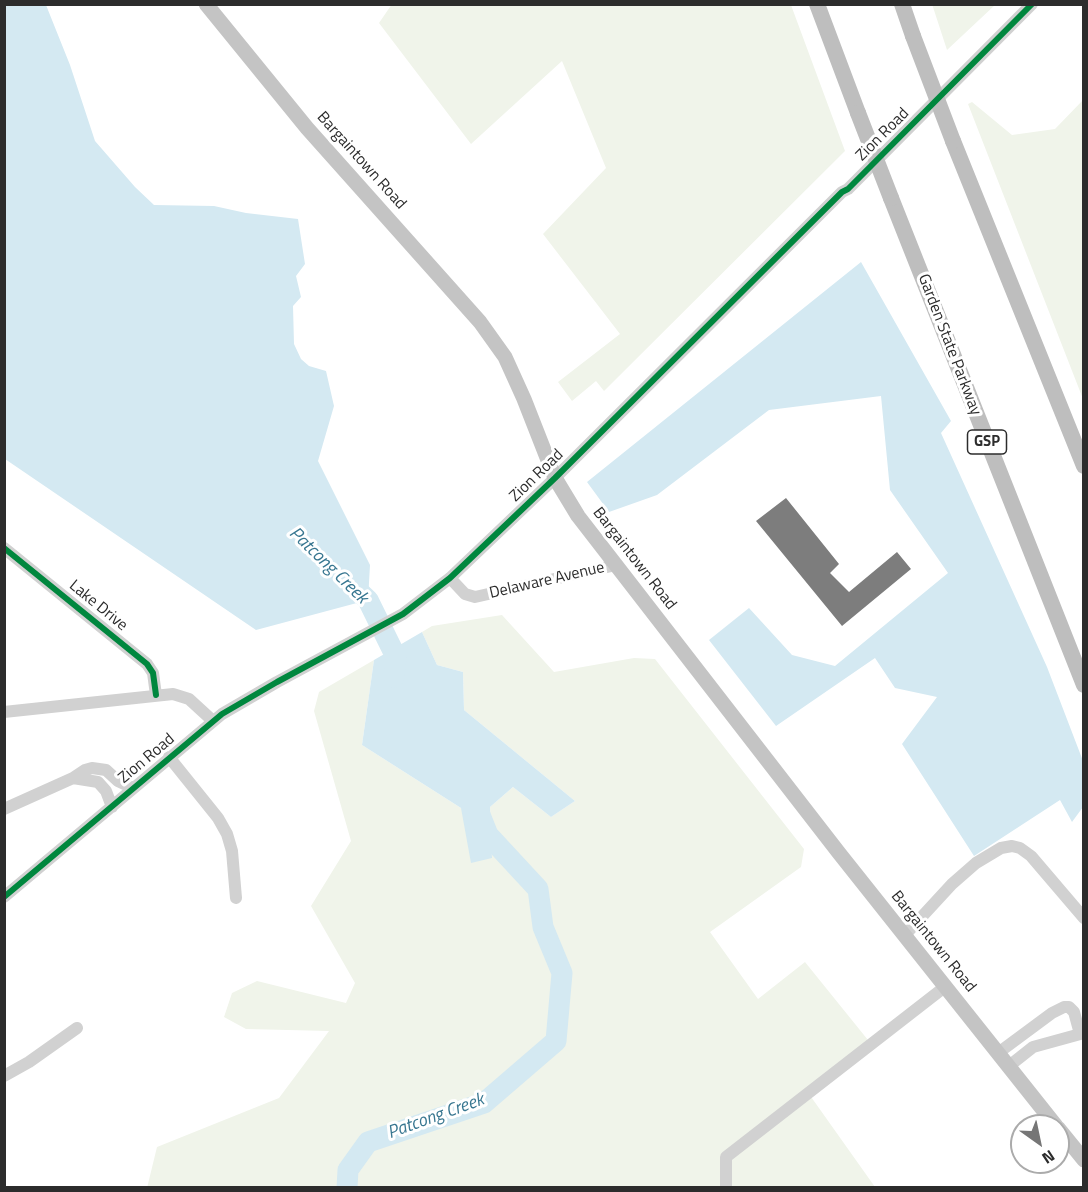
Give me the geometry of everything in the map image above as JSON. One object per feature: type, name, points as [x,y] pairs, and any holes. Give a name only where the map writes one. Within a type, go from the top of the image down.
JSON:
[{"type":"highway","name":"Garden State Parkway","points":[[817,4],[1083,685]]},
{"type":"highway","points":[[902,4],[912,36],[1083,466]]},
{"type":"main road","name":"Bargaintown Road","points":[[206,4],[307,128],[451,289],[495,342],[516,380],[555,478],[572,508],[839,853],[1047,1114]]},
{"type":"main road","name":"Bargaintown Road","points":[[1070,1144],[1083,1160]]},
{"type":"street","name":"Zion Road","points":[[4,897],[213,721],[260,691],[418,604],[450,578],[555,478],[1032,4]]},
{"type":"street","name":"Lake Drive","points":[[4,548],[147,664],[153,674],[156,695]]},
{"type":"street","name":"Delaware Avenue","points":[[450,578],[465,594],[476,597],[616,565]]},
{"type":"street","points":[[4,712],[173,694],[186,698],[213,721]]},
{"type":"street","points":[[169,757],[218,818],[227,834],[232,851],[236,898]]},
{"type":"street","points":[[4,809],[74,778],[85,770],[97,768],[106,770],[118,781],[133,788]]},
{"type":"street","points":[[74,778],[93,780],[100,784],[106,791],[112,807]]},
{"type":"street","points":[[905,934],[952,884],[976,863],[1001,848],[1012,846],[1020,848],[1031,856],[1083,918]]},
{"type":"street","points":[[726,1188],[726,1157],[946,986]]},
{"type":"street","points":[[998,1053],[1052,1013],[1064,1007],[1069,1007],[1074,1012],[1082,1033],[1033,1047],[1009,1066]]},
{"type":"street","points":[[4,1076],[77,1028]]},
{"type":"shaded area","points":[[392,4],[791,5],[845,151],[604,391],[596,381],[572,401],[558,382],[620,334],[543,234],[606,168],[562,61],[471,144],[379,23]]},
{"type":"shaded area","points":[[932,4],[995,4],[995,5],[947,50]]},
{"type":"shaded area","points":[[1083,100],[1083,399],[968,104],[972,102],[1012,135],[1055,129]]},
{"type":"shaded area","points":[[502,615],[554,672],[634,658],[655,659],[804,849],[801,867],[710,932],[758,999],[805,962],[872,1045],[809,1094],[875,1187],[147,1188],[157,1147],[279,1098],[329,1031],[246,1029],[224,1017],[232,993],[257,981],[346,1003],[355,983],[311,906],[351,841],[314,711],[319,692],[374,660],[362,745],[461,808],[492,858],[490,807],[513,787],[551,817],[575,801],[464,710],[463,672],[437,665],[422,632],[432,626]]},
{"type":"water","points":[[4,5],[46,5],[70,65],[95,141],[154,205],[214,206],[246,213],[298,219],[305,264],[296,276],[301,297],[293,306],[294,344],[301,359],[309,366],[326,371],[334,406],[318,461],[370,565],[368,600],[256,630],[5,459]]},
{"type":"water","points":[[861,262],[951,421],[941,433],[1047,667],[1083,761],[1083,807],[1072,822],[1060,800],[974,856],[902,744],[937,697],[895,688],[875,658],[776,726],[709,640],[749,608],[792,655],[835,666],[948,573],[890,490],[881,396],[769,410],[657,495],[609,512],[587,482]]},
{"type":"water","points":[[422,632],[437,665],[463,672],[464,710],[575,801],[551,817],[513,787],[490,807],[492,858],[471,863],[461,808],[362,745],[374,660]]},
{"type":"building","points":[[786,498],[839,564],[830,573],[849,592],[897,552],[911,569],[842,626],[756,521]]},
{"type":"waterway","name":"Patcong Creek","points":[[349,582],[368,600],[396,657],[394,677]]},
{"type":"waterway","name":"Patcong Creek","points":[[347,1188],[348,1170],[368,1142],[484,1103],[556,1041],[562,973],[543,927],[538,889],[488,835],[480,815]]},
{"type":"cycle path","points":[[4,897],[222,714],[403,614],[450,578],[555,478],[1032,4]]},
{"type":"cycle path","points":[[4,548],[147,664],[153,673],[156,695]]}]
